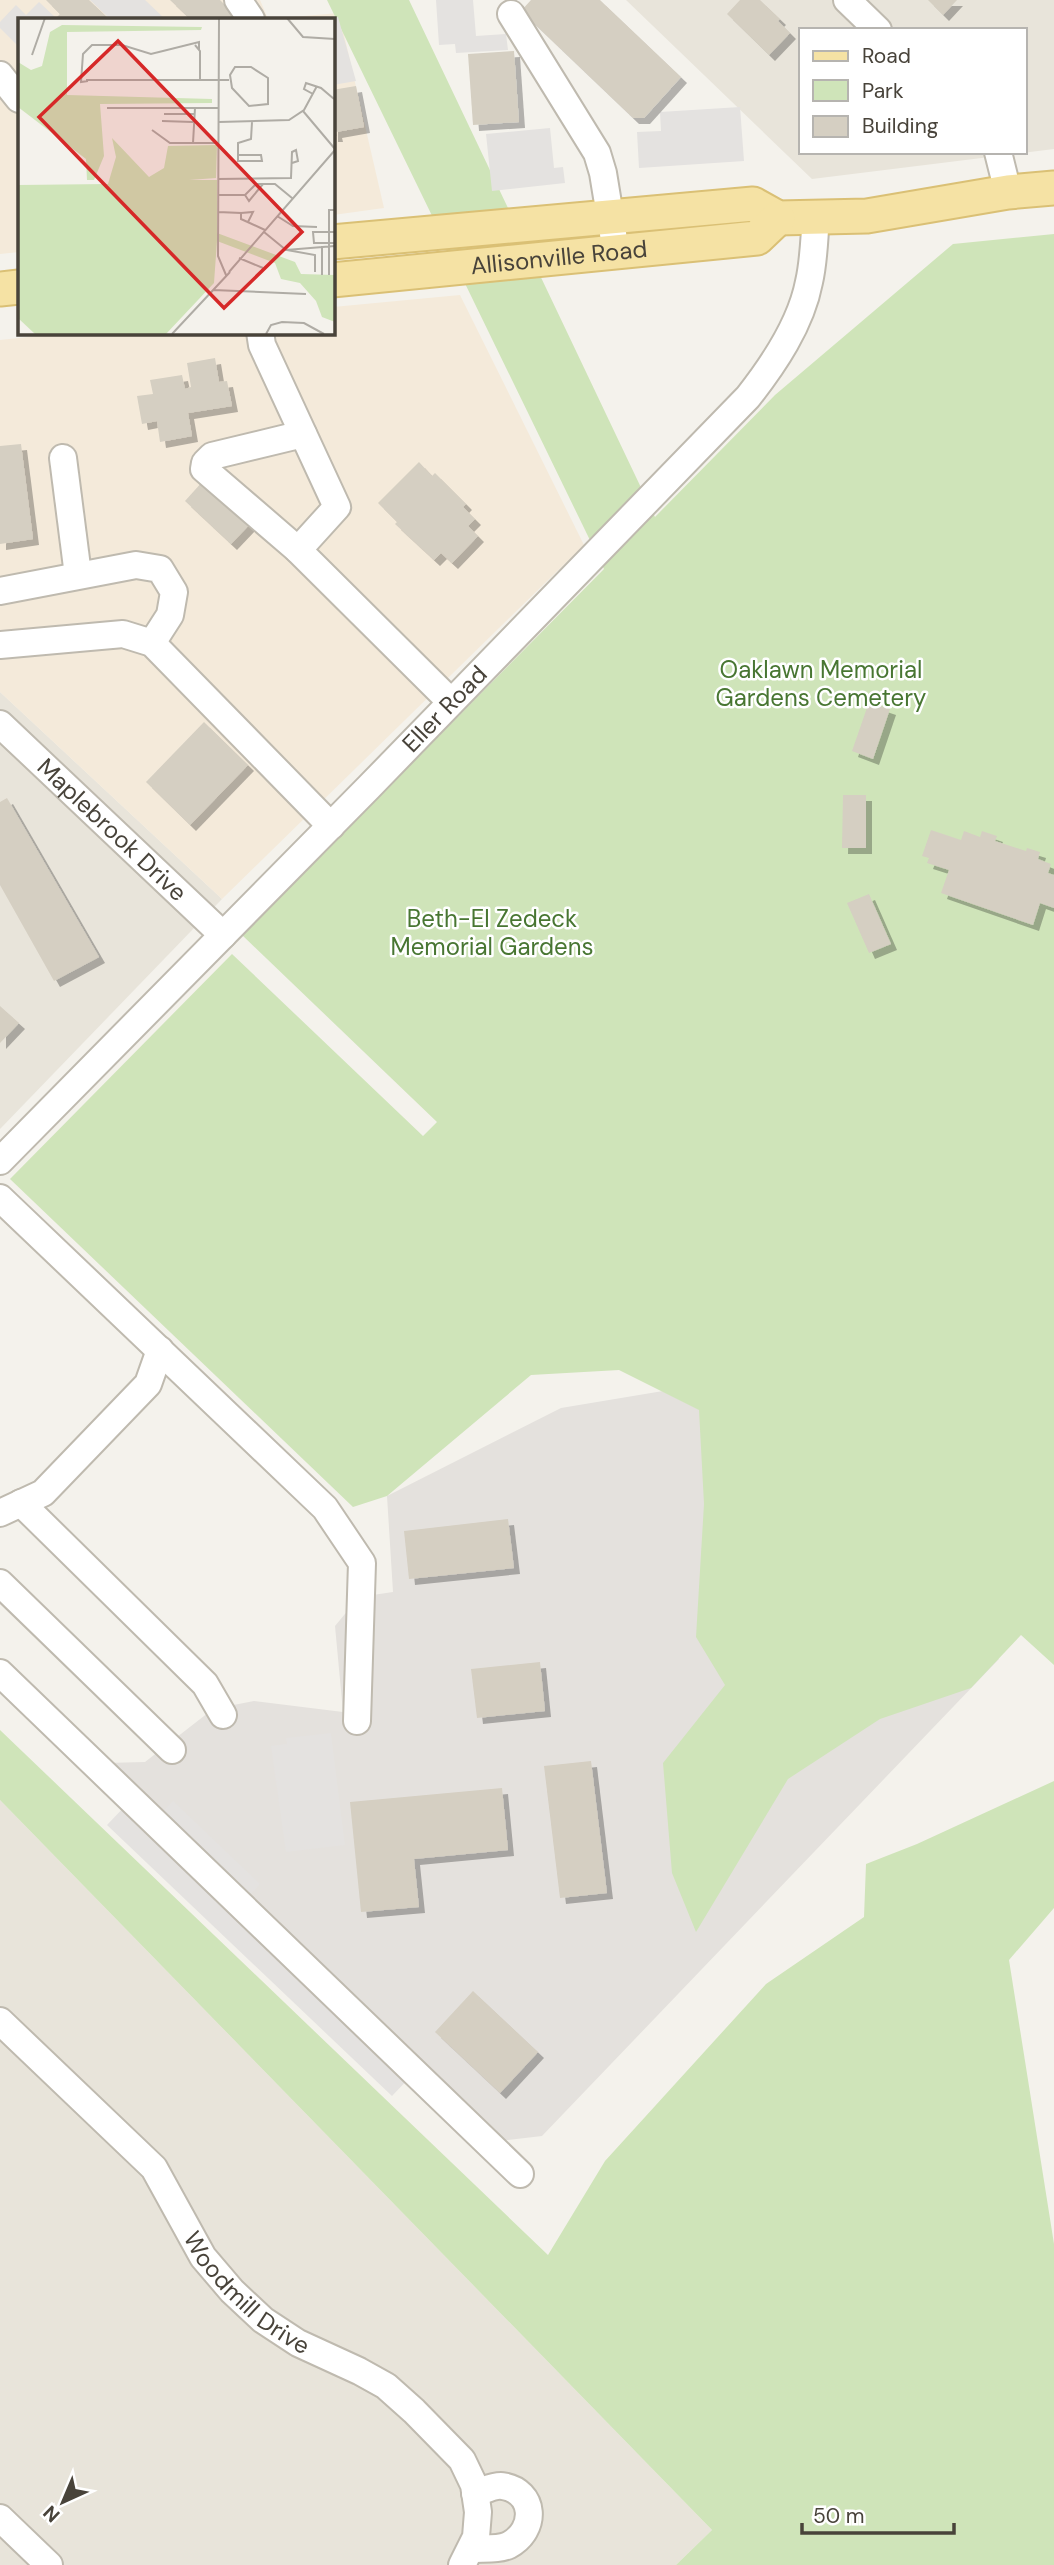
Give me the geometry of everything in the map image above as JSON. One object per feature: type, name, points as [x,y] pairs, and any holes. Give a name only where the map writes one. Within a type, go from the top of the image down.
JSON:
[{"type":"main road","name":"Allisonville Road","points":[[334,242],[753,204],[778,218],[867,216],[1008,192],[1054,188]]},
{"type":"main road","name":"Allisonville Road","points":[[334,280],[757,238],[778,218]]},
{"type":"main road","points":[[0,289],[18,287]]},
{"type":"street","points":[[239,0],[250,18]]},
{"type":"street","points":[[847,0],[876,28]]},
{"type":"street","points":[[511,14],[597,153],[603,173],[616,252]]},
{"type":"street","points":[[0,75],[18,98]]},
{"type":"street","points":[[998,154],[1008,192]]},
{"type":"street","name":"Eller Road","points":[[0,1161],[331,826],[748,397],[793,328],[805,301],[816,217]]},
{"type":"street","points":[[260,334],[262,345],[337,507],[298,550]]},
{"type":"street","points":[[303,434],[212,456],[205,463],[204,469],[298,550],[451,702]]},
{"type":"street","points":[[63,458],[78,575]]},
{"type":"street","points":[[0,591],[136,565],[160,569],[174,592],[170,615],[152,643]]},
{"type":"street","points":[[0,645],[123,634],[152,643],[331,826]]},
{"type":"street","name":"Maplebrook Drive","points":[[0,724],[223,935]]},
{"type":"street","points":[[0,1198],[325,1508],[362,1563],[357,1721]]},
{"type":"street","points":[[160,1350],[148,1384],[43,1493],[10,1508],[205,1684],[223,1715]]},
{"type":"street","points":[[0,1583],[172,1750]]},
{"type":"street","points":[[0,1672],[520,2174]]},
{"type":"street","name":"Woodmill Drive","points":[[0,2021],[154,2168],[203,2257],[232,2291],[263,2320],[298,2343],[386,2386],[462,2460],[474,2484],[478,2512],[476,2538],[466,2557]]},
{"type":"street","points":[[466,2557],[506,2546],[516,2540],[529,2522],[530,2510],[526,2499],[516,2490],[499,2486],[475,2493]]},
{"type":"street","points":[[0,2518],[49,2565]]},
{"type":"shaded area","points":[[0,0],[260,0],[268,18],[18,18],[18,252],[0,254]]},
{"type":"shaded area","points":[[90,0],[145,0],[164,18],[109,18]]},
{"type":"shaded area","points":[[436,0],[473,0],[476,36],[506,34],[508,50],[456,53],[455,44],[439,45]]},
{"type":"shaded area","points":[[626,0],[1054,0],[1054,149],[1026,152],[1026,28],[799,28],[799,154],[1014,154],[812,179]]},
{"type":"shaded area","points":[[39,2],[56,18],[18,18],[18,46],[0,28],[0,22],[16,5],[26,15]]},
{"type":"shaded area","points":[[339,13],[384,208],[334,215],[334,18],[280,18]]},
{"type":"shaded area","points":[[338,17],[356,81],[334,85],[334,18]]},
{"type":"shaded area","points":[[740,107],[744,161],[639,168],[637,132],[661,131],[660,112]]},
{"type":"shaded area","points":[[550,128],[554,168],[563,167],[565,183],[492,191],[486,134]]},
{"type":"shaded area","points":[[460,295],[584,545],[222,899],[0,692],[0,340],[56,334],[334,334],[334,307]]},
{"type":"shaded area","points":[[0,692],[222,899],[0,1129]]},
{"type":"shaded area","points":[[711,1383],[999,1659],[542,2136],[499,2141],[105,1763],[145,1762],[213,1709],[254,1701],[343,1712],[335,1626],[359,1597],[393,1592],[387,1496],[561,1408]]},
{"type":"shaded area","points":[[331,1733],[345,1845],[286,1852],[271,1746],[287,1744],[286,1738]]},
{"type":"shaded area","points":[[0,1800],[712,2530],[676,2565],[0,2565]]},
{"type":"shaded area","points":[[173,1801],[260,1884],[250,1895],[283,1926],[271,1939],[413,2074],[392,2096],[107,1825],[127,1804],[150,1825]]},
{"type":"green space","points":[[327,0],[409,0],[655,517],[775,395],[953,244],[1054,234],[1054,1665],[1021,1635],[971,1688],[880,1719],[788,1779],[696,1932],[672,1873],[663,1763],[725,1685],[696,1637],[704,1504],[699,1410],[619,1370],[531,1375],[387,1496],[353,1507],[10,1179],[232,954],[423,1136],[437,1122],[242,935],[604,569]]},
{"type":"green space","points":[[0,1730],[548,2255],[605,2161],[766,1984],[864,1917],[866,1864],[917,1844],[1054,1781],[1054,1908],[1009,1960],[1054,2244],[1054,2565],[676,2565],[712,2530],[0,1800]]},
{"type":"building","points":[[46,0],[89,0],[108,18],[56,18],[60,14]]},
{"type":"building","points":[[170,0],[220,0],[237,17],[236,18],[189,18]]},
{"type":"building","points":[[531,0],[600,0],[681,77],[644,118],[633,118],[521,11]]},
{"type":"building","points":[[740,0],[760,0],[790,33],[769,55],[727,14]]},
{"type":"building","points":[[928,0],[957,0],[943,15]]},
{"type":"building","points":[[514,51],[519,122],[473,125],[468,54]]},
{"type":"building","points":[[356,86],[364,127],[336,132],[337,136],[334,136],[334,90]]},
{"type":"building","points":[[215,358],[219,382],[227,381],[232,406],[188,413],[192,436],[160,442],[157,421],[142,424],[137,396],[153,394],[150,380],[182,375],[185,389],[191,387],[187,363]]},
{"type":"building","points":[[21,444],[33,539],[0,544],[0,446]]},
{"type":"building","points":[[419,462],[432,476],[435,473],[466,504],[463,507],[475,519],[468,526],[478,536],[452,563],[441,553],[434,560],[395,524],[397,522],[378,503]]},
{"type":"building","points":[[203,481],[250,524],[231,544],[185,501]]},
{"type":"building","points":[[869,702],[890,709],[873,759],[852,751]]},
{"type":"building","points":[[204,722],[248,765],[190,825],[146,782]]},
{"type":"building","points":[[843,795],[866,795],[866,848],[842,848]]},
{"type":"building","points":[[7,798],[99,957],[54,981],[0,885],[0,802]]},
{"type":"building","points":[[931,830],[961,840],[964,831],[980,837],[982,831],[997,836],[995,841],[1026,851],[1027,848],[1040,852],[1038,859],[1051,864],[1048,873],[1054,875],[1054,908],[1040,903],[1033,925],[941,893],[949,870],[927,863],[929,858],[922,856]]},
{"type":"building","points":[[869,894],[891,944],[869,953],[847,903]]},
{"type":"building","points":[[0,1006],[19,1023],[0,1043]]},
{"type":"building","points":[[508,1519],[514,1568],[409,1579],[404,1531]]},
{"type":"building","points":[[540,1662],[545,1711],[477,1718],[471,1669]]},
{"type":"building","points":[[591,1761],[607,1893],[560,1898],[544,1766]]},
{"type":"building","points":[[502,1788],[508,1850],[414,1859],[419,1907],[361,1912],[350,1802]]},
{"type":"building","points":[[473,1991],[538,2052],[500,2093],[435,2032]]},
{"type":"park label","name":"Oaklawn Memorial Gardens Cemetery","points":[[821,684]]},
{"type":"park label","name":"Beth-El Zedeck Memorial Gardens","points":[[492,933]]}]
